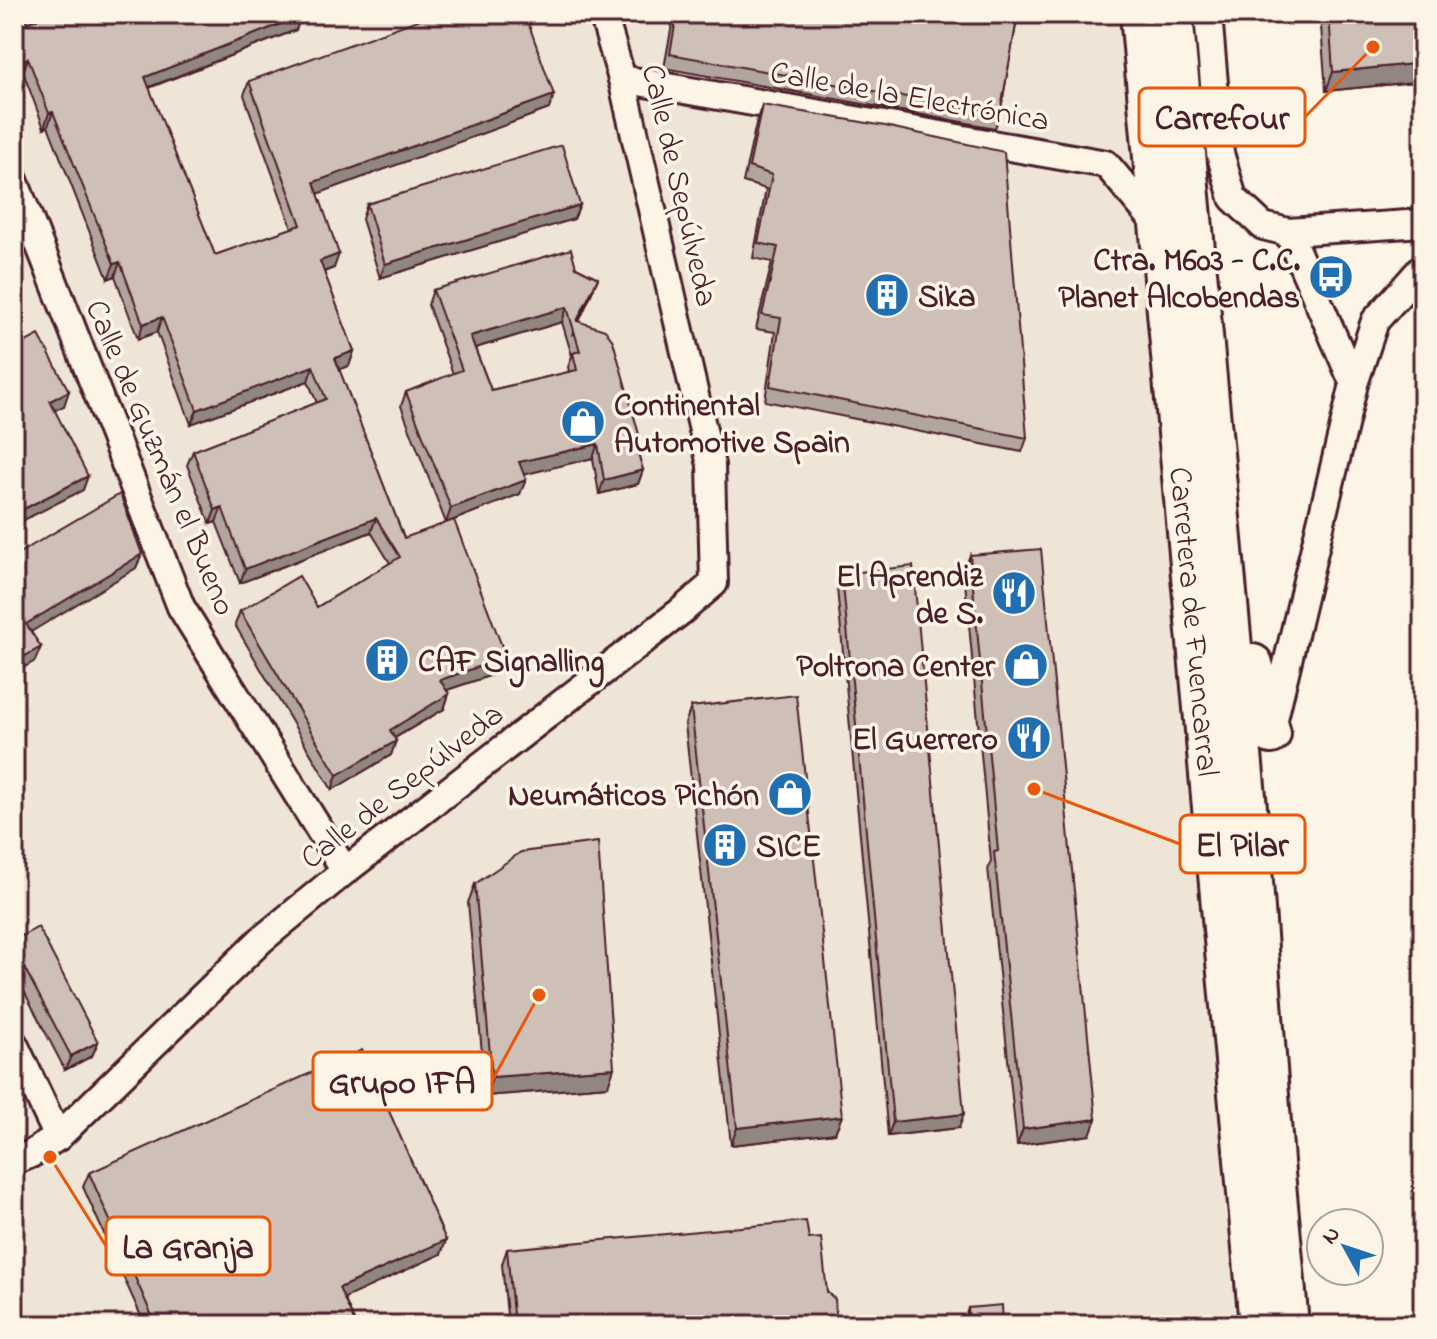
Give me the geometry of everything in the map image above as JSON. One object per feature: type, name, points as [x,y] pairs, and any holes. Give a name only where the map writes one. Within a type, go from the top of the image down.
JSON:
[{"type":"highway","name":"Carretera de Fuencarral","points":[[1140,14],[1259,1325]]},
{"type":"highway","name":"Carretera de Fuencarral","points":[[1173,14],[1249,829],[1289,1325]]},
{"type":"highway","points":[[1223,549],[1271,734]]},
{"type":"street","name":"Calle de Sepúlveda","points":[[14,1175],[23,1158],[58,1137],[261,940],[714,583],[711,465],[622,79],[603,14]]},
{"type":"street","points":[[1208,14],[1220,153],[1233,198],[1263,226],[1288,232],[1423,223]]},
{"type":"street","name":"Calle de la Electrónica","points":[[622,79],[1106,164],[1159,227]]},
{"type":"street","name":"Calle de Guzmán el Bueno","points":[[14,180],[181,607],[345,871]]},
{"type":"street","points":[[1288,232],[1354,384]]},
{"type":"street","points":[[1271,734],[1354,384],[1375,321],[1423,267]]},
{"type":"street","points":[[14,1044],[58,1137]]},
{"type":"shaded area","points":[[14,14],[1143,14],[1264,1325],[14,1325]]},
{"type":"building","points":[[35,14],[300,14],[145,77],[215,255],[301,225],[249,81],[434,14],[525,14],[554,95],[314,182],[339,254],[320,261],[354,351],[335,358],[404,538],[454,520],[506,657],[440,680],[449,694],[390,730],[396,741],[337,775],[240,611],[299,576],[317,607],[400,557],[376,518],[245,569],[222,507],[215,510],[193,451],[326,399],[313,366],[197,410],[162,317],[143,324],[120,262],[114,264],[28,58],[20,61],[14,46],[14,28],[37,19]]},
{"type":"building","points":[[677,14],[1018,14],[1000,114],[670,54]]},
{"type":"building","points":[[1329,14],[1423,14],[1423,63],[1333,72]]},
{"type":"building","name":"Sika","points":[[762,105],[885,126],[1004,152],[1027,438],[770,386],[781,318],[762,315],[778,247],[758,243],[772,175],[749,167]]},
{"type":"building","points":[[562,145],[580,205],[385,264],[367,204]]},
{"type":"building","points":[[571,249],[576,267],[598,278],[577,321],[605,330],[613,341],[640,438],[635,443],[643,470],[604,480],[598,444],[519,462],[526,480],[451,508],[406,392],[462,370],[433,290]],"holes":[[[567,307],[580,351],[573,353],[577,370],[491,390],[470,336]]]},
{"type":"building","points":[[39,335],[69,391],[50,401],[88,476],[14,514],[14,348]]},
{"type":"building","points":[[120,494],[142,554],[26,624],[41,647],[14,662],[14,556]]},
{"type":"building","points":[[1041,549],[1096,1119],[1023,1129],[994,852],[998,851],[970,555]]},
{"type":"building","points":[[913,566],[964,1114],[893,1122],[842,574]]},
{"type":"building","points":[[796,695],[842,1116],[737,1128],[691,707]]},
{"type":"building","points":[[598,842],[614,1068],[492,1077],[475,884],[521,852]]},
{"type":"building","points":[[38,927],[98,1042],[71,1056],[14,948],[14,940]]},
{"type":"building","points":[[362,1050],[446,1240],[339,1288],[356,1325],[156,1325],[89,1173]]},
{"type":"building","points":[[806,1221],[809,1239],[821,1238],[827,1292],[835,1299],[834,1325],[514,1325],[507,1249]]},
{"type":"building","points":[[1002,1305],[1003,1325],[969,1325],[968,1308]]},
{"type":"place","name":"Carrefour","points":[[1373,47]]},
{"type":"place","name":"Ctra. M603 - C.C. Planet Alcobendas","points":[[1331,277]]},
{"type":"place","name":"Sika","points":[[887,295]]},
{"type":"place","name":"Continental Automotive Spain","points":[[583,422]]},
{"type":"place","name":"El Aprendiz de S.","points":[[1014,593]]},
{"type":"place","name":"CAF Signalling","points":[[387,660]]},
{"type":"place","name":"Poltrona Center","points":[[1026,665]]},
{"type":"place","name":"El Guerrero","points":[[1029,738]]},
{"type":"place","name":"El Pilar","points":[[1034,789]]},
{"type":"place","name":"Neumáticos Pichón","points":[[790,794]]},
{"type":"place","name":"SICE","points":[[725,845]]},
{"type":"place","name":"Grupo IFA","points":[[539,995]]},
{"type":"place","name":"La Granja","points":[[50,1157]]}]
